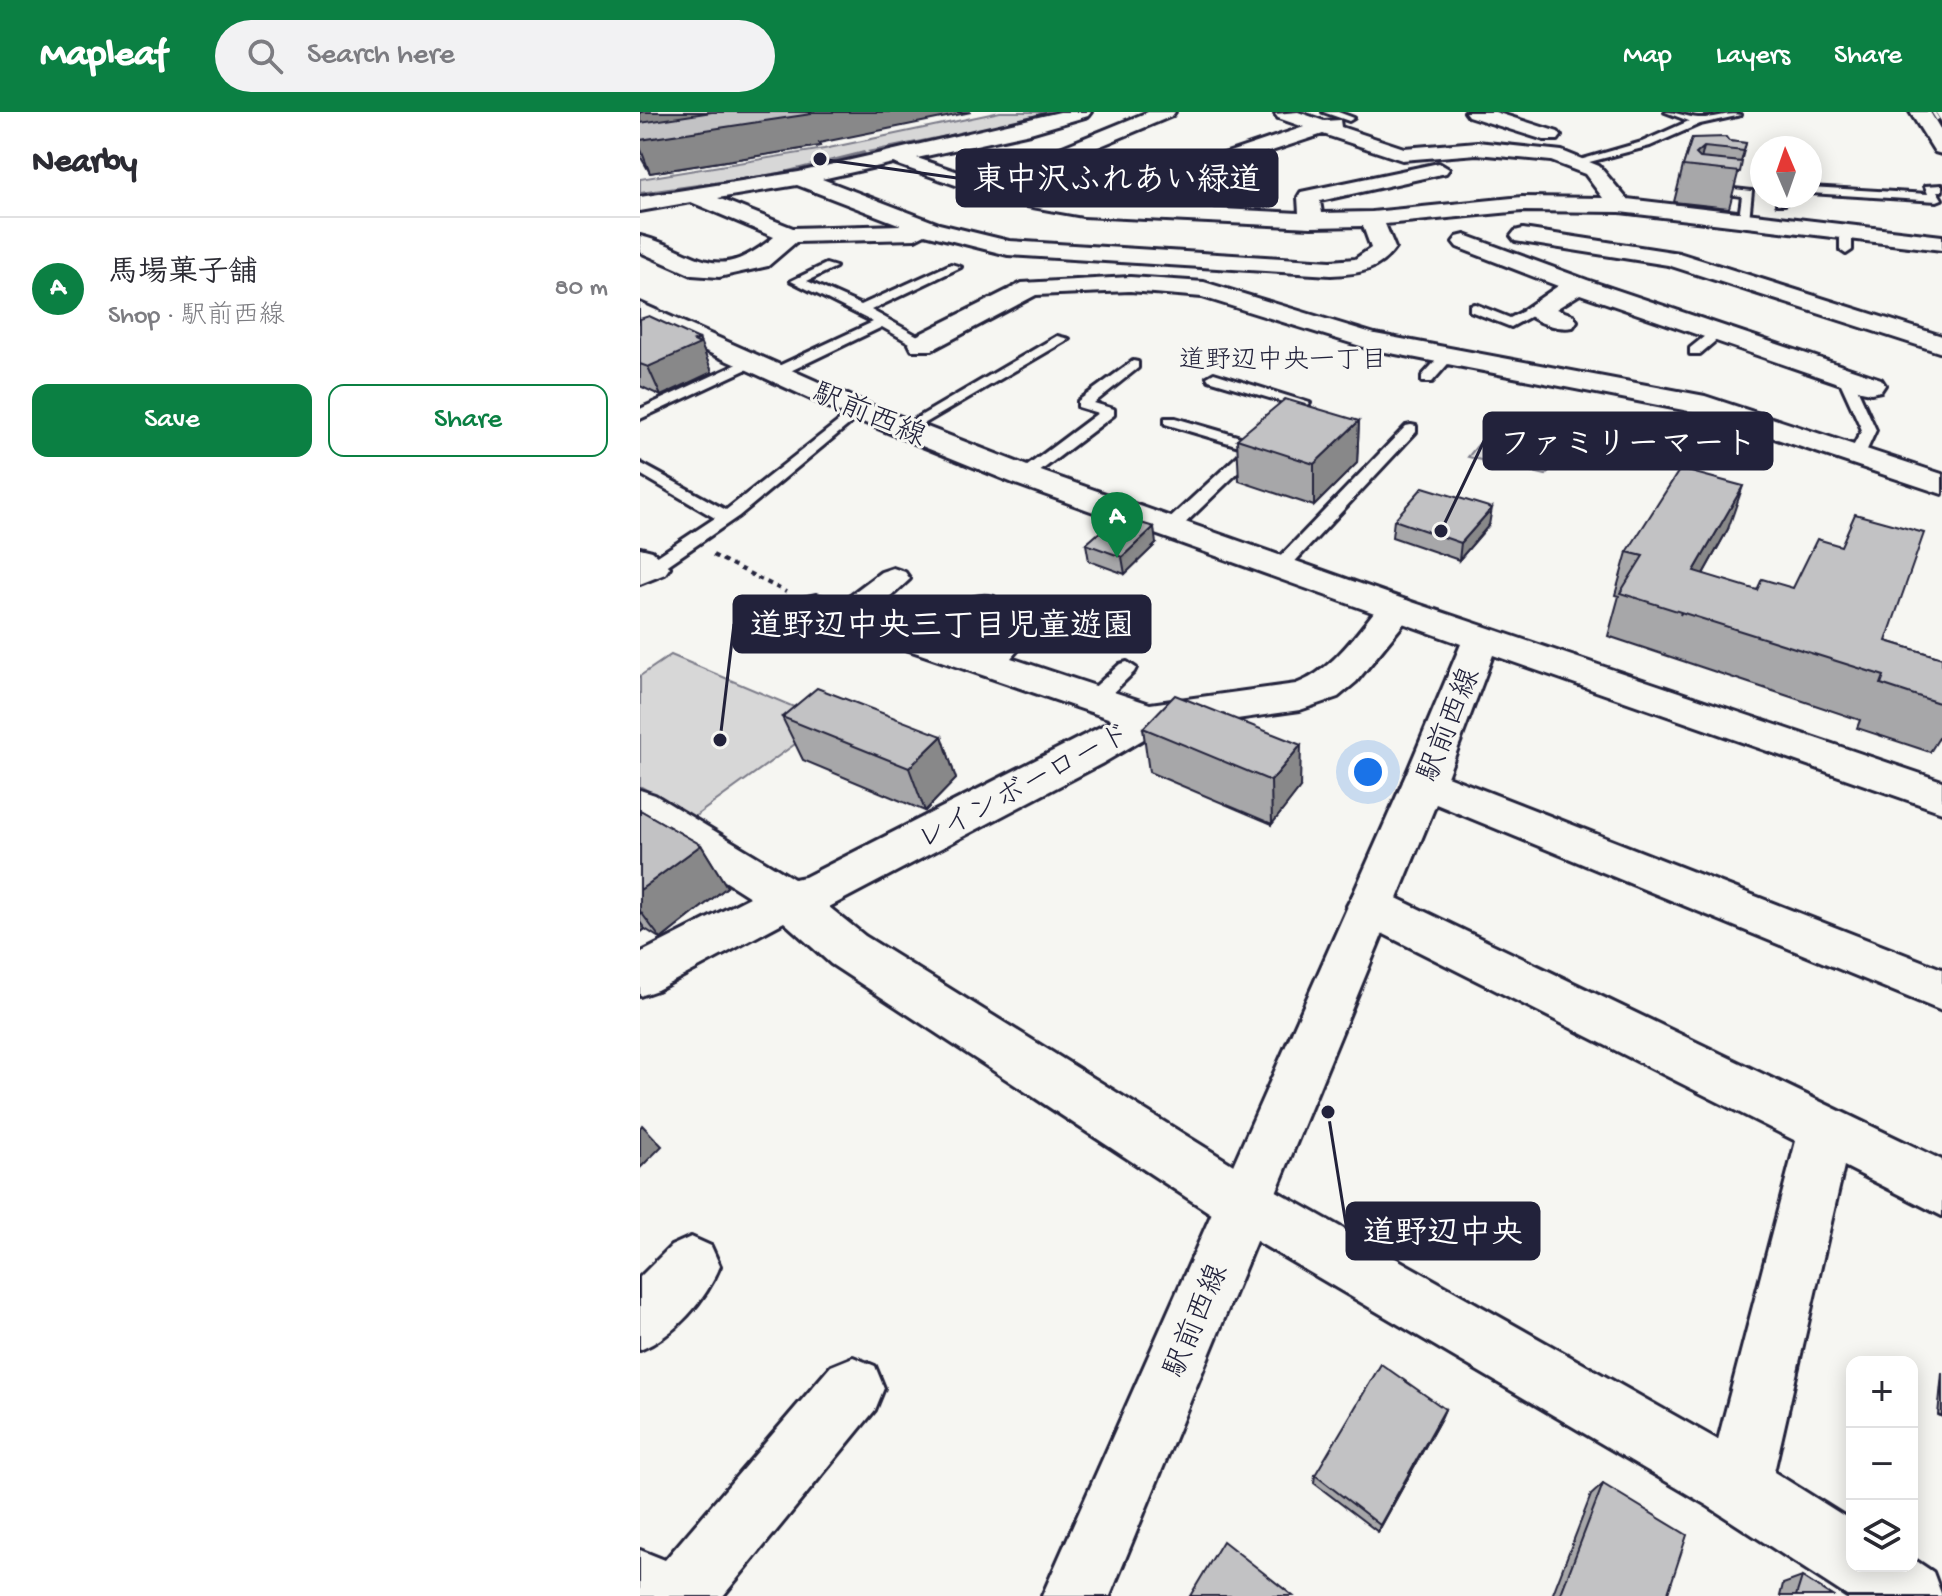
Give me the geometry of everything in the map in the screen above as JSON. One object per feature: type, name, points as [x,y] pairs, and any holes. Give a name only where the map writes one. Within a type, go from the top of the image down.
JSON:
[{"type":"street","points":[[640,204],[799,178],[1030,127],[1081,112]]},
{"type":"street","points":[[983,187],[1165,112]]},
{"type":"street","points":[[1475,112],[1553,136],[1525,151]]},
{"type":"street","points":[[1920,112],[1942,148]]},
{"type":"street","points":[[1285,114],[1327,119],[1402,154],[1477,148],[1525,151],[1578,162],[1592,170],[1620,205]]},
{"type":"street","points":[[1207,166],[1327,119],[1358,115]]},
{"type":"street","points":[[894,157],[1012,197],[1083,209],[1311,220],[1372,219],[1522,204],[1620,205],[1745,218],[1846,241],[1942,243]]},
{"type":"street","points":[[1311,220],[1309,197],[1401,175],[1474,163],[1522,204]]},
{"type":"street","points":[[799,178],[934,230]]},
{"type":"street","points":[[695,196],[790,235],[934,230],[960,234],[998,247],[1331,268],[1370,262],[1383,248],[1372,219]]},
{"type":"street","points":[[1046,250],[1083,209]]},
{"type":"street","points":[[640,243],[701,270],[719,270],[759,261],[790,235]]},
{"type":"street","points":[[1523,236],[1590,244],[1759,276],[1785,293],[1942,345]]},
{"type":"street","points":[[1465,242],[1578,285],[1730,334],[1871,385]]},
{"type":"street","points":[[922,344],[1031,288],[1130,284],[1204,290],[1370,341],[1705,405],[1942,485]]},
{"type":"street","points":[[1536,310],[1578,285]]},
{"type":"street","points":[[1730,334],[1785,293]]},
{"type":"street","points":[[1536,310],[1564,321]]},
{"type":"street","name":"駅前西線","points":[[640,311],[673,332],[765,367],[858,410],[1024,476],[1481,639],[1424,782],[1076,1596]]},
{"type":"street","points":[[1907,473],[1942,456]]},
{"type":"street","points":[[831,611],[893,579]]},
{"type":"street","points":[[937,647],[981,605]]},
{"type":"street","name":"レインボーロード","points":[[640,976],[788,898],[813,894],[1089,753],[1149,718],[1300,697],[1324,688],[1343,673],[1396,609]]},
{"type":"street","points":[[831,611],[1149,718]]},
{"type":"street","points":[[985,663],[1024,622]]},
{"type":"street","points":[[1481,639],[1942,797]]},
{"type":"street","points":[[1424,782],[1942,990]]},
{"type":"street","points":[[640,806],[788,898],[848,950],[1244,1203],[1738,1487],[1846,1556]]},
{"type":"street","points":[[1370,906],[1942,1189]]},
{"type":"street","points":[[1738,1487],[1826,1129]]},
{"type":"street","points":[[640,1320],[691,1266]]},
{"type":"street","points":[[679,1596],[853,1388]]},
{"type":"street","points":[[1871,1572],[1909,1596]]},
{"type":"street","points":[[640,1584],[652,1596]]},
{"type":"lane","points":[[1670,112],[1698,121]]},
{"type":"lane","points":[[1578,162],[1646,144],[1698,121],[1736,115],[1732,112]]},
{"type":"lane","points":[[1695,188],[1748,193],[1745,218]]},
{"type":"lane","points":[[1822,191],[1937,198],[1929,188],[1942,188]]},
{"type":"lane","points":[[830,267],[797,281],[861,310],[922,344]]},
{"type":"lane","points":[[861,310],[955,267]]},
{"type":"lane","points":[[1475,308],[1511,323],[1536,310]]},
{"type":"lane","points":[[640,415],[881,323]]},
{"type":"lane","points":[[1695,351],[1730,334]]},
{"type":"lane","points":[[905,429],[1062,339]]},
{"type":"lane","points":[[1427,379],[1447,357]]},
{"type":"lane","points":[[1024,476],[1109,412],[1083,404],[1133,365]]},
{"type":"lane","points":[[1844,375],[1869,430],[1857,454]]},
{"type":"lane","points":[[1169,529],[1303,403],[1214,377]]},
{"type":"lane","points":[[644,566],[690,544],[858,410]]},
{"type":"lane","points":[[1170,421],[1256,446]]},
{"type":"lane","points":[[1280,567],[1411,429]]},
{"type":"lane","points":[[640,468],[726,517]]},
{"type":"lane","points":[[1094,699],[1127,668]]},
{"type":"path","points":[[690,544],[831,611]]},
{"type":"shaded area","points":[[1000,112],[1072,112],[753,183],[640,200],[640,179],[824,149]]},
{"type":"shaded area","points":[[1496,423],[1569,441],[1546,475],[1468,457]]},
{"type":"shaded area","points":[[671,655],[827,721],[694,817],[640,786],[640,676]]},
{"type":"building","points":[[712,112],[811,114],[640,140],[640,123]]},
{"type":"building","points":[[1726,137],[1729,141],[1746,143],[1744,151],[1704,147],[1696,154],[1700,158],[1742,162],[1740,172],[1683,166],[1692,138]]},
{"type":"building","points":[[649,316],[699,339],[694,341],[700,344],[648,367],[640,364],[640,319]]},
{"type":"building","points":[[1285,399],[1359,421],[1314,464],[1237,439]]},
{"type":"building","points":[[1680,469],[1743,486],[1694,571],[1757,590],[1762,579],[1793,588],[1817,539],[1841,546],[1855,514],[1924,533],[1886,641],[1942,658],[1942,704],[1881,684],[1884,676],[1620,593],[1643,556],[1627,552]]},
{"type":"building","points":[[1423,487],[1492,508],[1461,543],[1394,520]]},
{"type":"building","points":[[1118,516],[1154,527],[1122,557],[1086,544]]},
{"type":"building","points":[[817,688],[942,736],[909,768],[782,717]]},
{"type":"building","points":[[1175,695],[1301,745],[1271,781],[1143,728]]},
{"type":"building","points":[[640,810],[701,845],[640,890]]},
{"type":"building","points":[[1381,1364],[1445,1409],[1380,1525],[1315,1475]]},
{"type":"building","points":[[1603,1484],[1687,1535],[1667,1596],[1560,1596]]},
{"type":"building","points":[[1223,1541],[1293,1596],[1190,1596]]},
{"type":"building","points":[[1802,1577],[1832,1596],[1796,1596]]},
{"type":"waterway","points":[[870,151],[1016,122],[1048,112]]},
{"type":"waterway","points":[[640,194],[776,175],[864,153]]},
{"type":"railway","points":[[1933,112],[1942,126]]},
{"type":"place","name":"東中沢ふれあい緑道","points":[[820,159]]},
{"type":"place","name":"ファミリーマート","points":[[1441,531]]},
{"type":"place","name":"馬場菓子舗","points":[[1117,558]]},
{"type":"place","name":"道野辺中央三丁目児童遊園","points":[[720,740]]},
{"type":"place","name":"道野辺中央","points":[[1328,1112]]},
{"type":"district","name":"道野辺中央一丁目","points":[[1283,358]]}]
